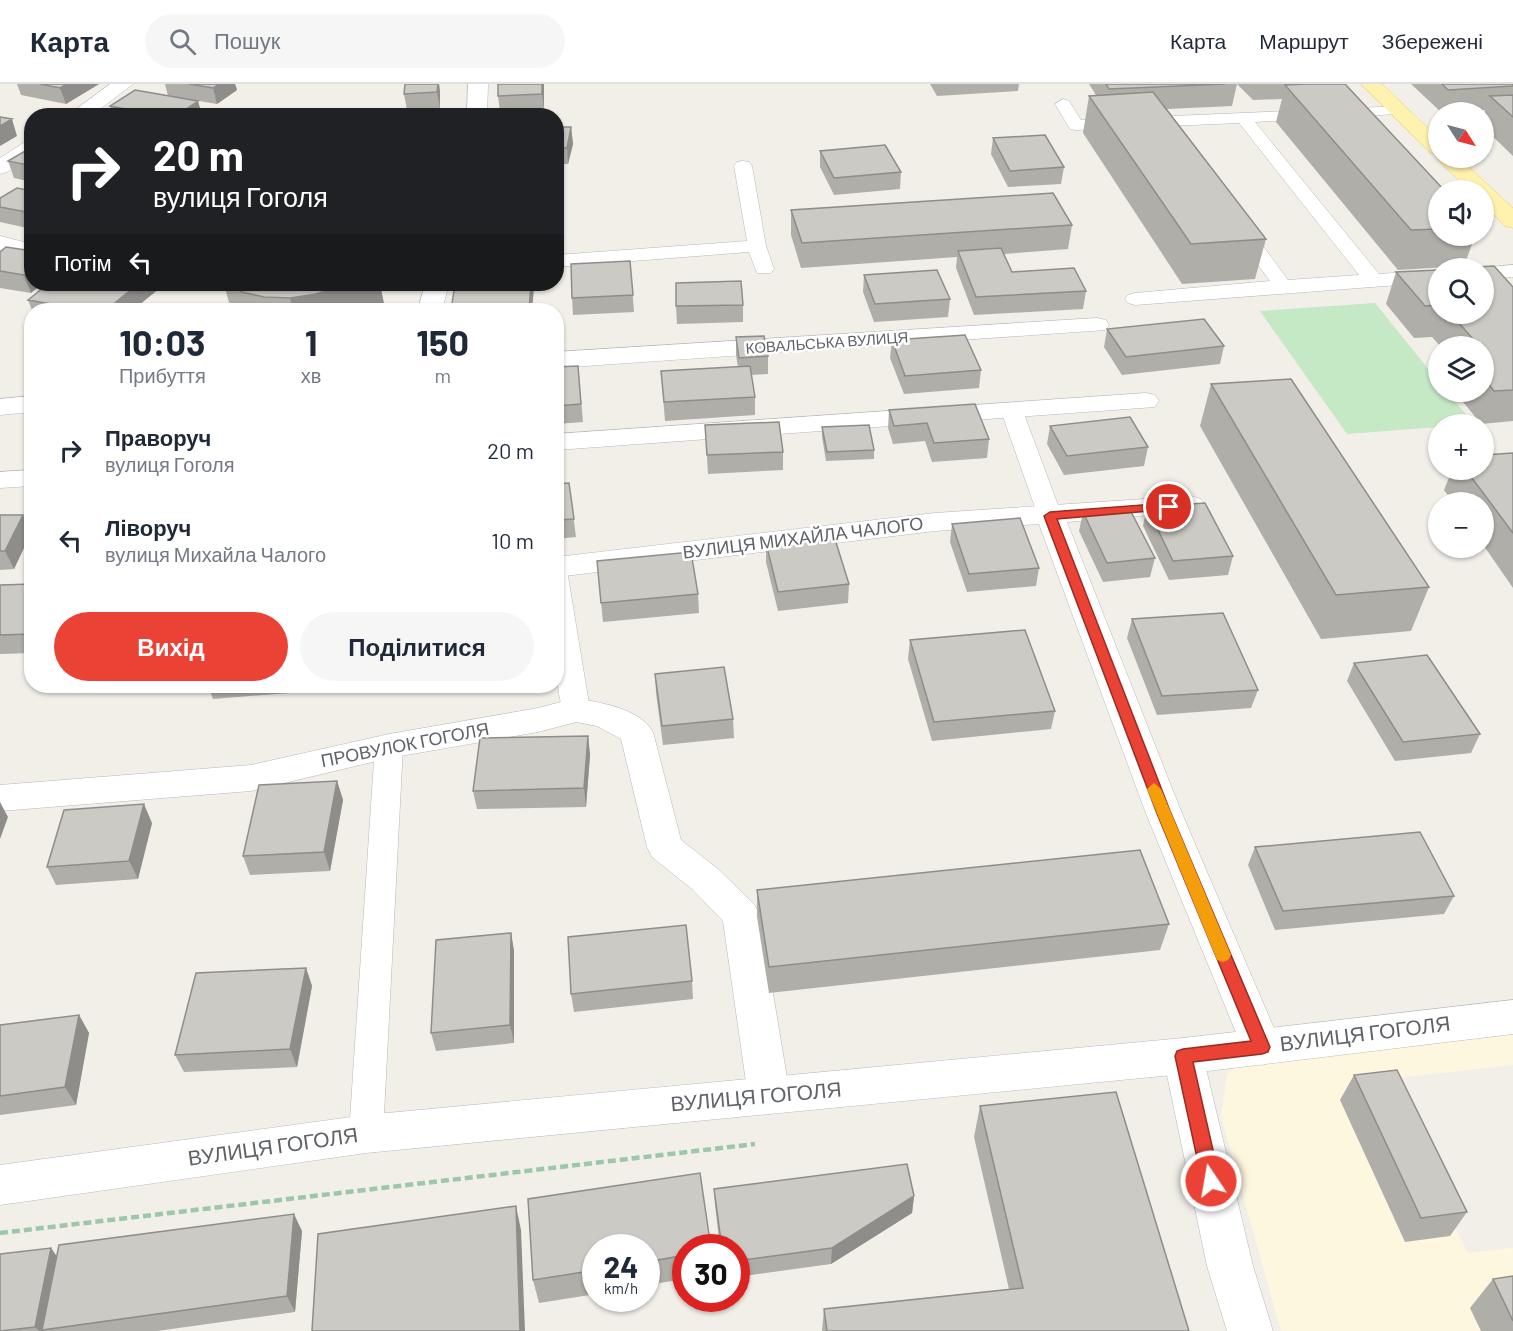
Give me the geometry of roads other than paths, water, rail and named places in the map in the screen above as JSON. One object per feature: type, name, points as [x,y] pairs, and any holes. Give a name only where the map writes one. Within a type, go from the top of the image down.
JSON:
[{"type":"main road","points":[[1371,84],[1428,139]]},
{"type":"main road","points":[[1458,168],[1470,180]]},
{"type":"main road","points":[[1494,203],[1513,221]]},
{"type":"street","points":[[88,108],[123,84]]},
{"type":"street","points":[[477,108],[478,84]]},
{"type":"street","points":[[0,168],[24,152]]},
{"type":"street","points":[[0,243],[24,249]]},
{"type":"street","name":"КОВАЛЬСЬКА ВУЛИЦЯ","points":[[564,359],[1097,325]]},
{"type":"street","points":[[564,441],[1146,401]]},
{"type":"street","points":[[0,407],[24,405]]},
{"type":"street","points":[[0,480],[24,478]]},
{"type":"street","name":"ВУЛИЦЯ МИХАЙЛА ЧАЛОГО","points":[[564,566],[935,522],[1193,505]]},
{"type":"street","points":[[1050,516],[1163,811],[1262,1047]]},
{"type":"street","name":"ПРОВУЛОК ГОГОЛЯ","points":[[0,798],[251,778],[390,746],[538,720],[576,710],[606,716],[636,732],[665,847],[705,879],[741,915],[769,1096]]},
{"type":"street","name":"ВУЛИЦЯ ГОГОЛЯ","points":[[0,1185],[366,1134],[1183,1056],[1513,1017]]},
{"type":"street","points":[[1183,1056],[1230,1266],[1250,1331]]},
{"type":"lane","points":[[1063,104],[1076,125],[1161,123],[1397,109]]},
{"type":"lane","points":[[1243,118],[1374,281]]},
{"type":"lane","points":[[1161,123],[1176,142]]},
{"type":"lane","points":[[743,166],[757,246],[764,268]]},
{"type":"lane","points":[[1226,209],[1283,286]]},
{"type":"lane","points":[[564,260],[757,246]]},
{"type":"lane","points":[[1494,272],[1513,271]]},
{"type":"lane","points":[[1136,299],[1283,286],[1428,277]]},
{"type":"lane","points":[[1012,411],[1050,516]]},
{"type":"lane","points":[[564,630],[576,710]]},
{"type":"lane","points":[[366,1134],[390,746]]}]
